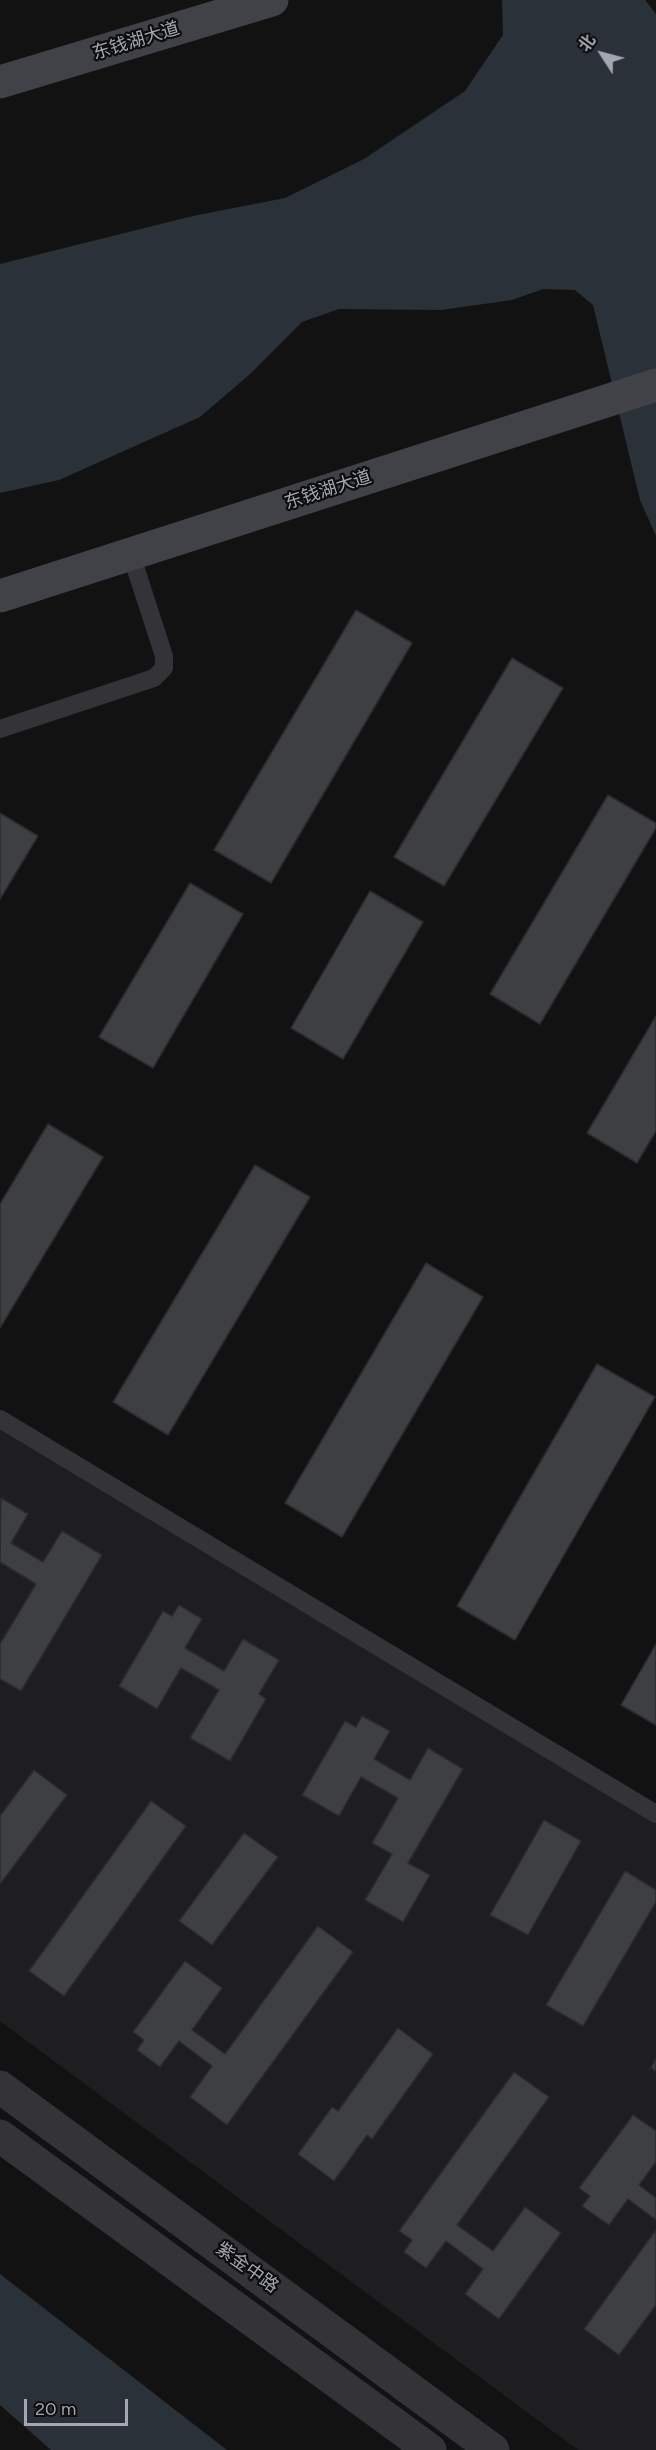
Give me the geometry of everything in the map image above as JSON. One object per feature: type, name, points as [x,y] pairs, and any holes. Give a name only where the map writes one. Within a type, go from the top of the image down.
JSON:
[{"type":"main road","name":"东钱湖大道","points":[[0,82],[272,0]]},
{"type":"main road","name":"东钱湖大道","points":[[0,596],[656,385]]},
{"type":"street","name":"紫金中路","points":[[0,2087],[493,2450]]},
{"type":"street","points":[[0,2136],[430,2450]]},
{"type":"lane","points":[[0,729],[154,678],[164,668],[164,656],[131,554]]},
{"type":"lane","points":[[0,1419],[656,1814]]},
{"type":"shaded area","points":[[502,0],[645,0],[656,14],[656,536],[640,500],[593,305],[575,290],[543,289],[512,300],[441,310],[339,309],[302,322],[249,375],[200,417],[59,480],[0,493],[0,264],[193,216],[285,198],[364,159],[465,91],[503,35]]},
{"type":"shaded area","points":[[0,1415],[656,1806],[656,2450],[578,2450],[0,2021]]},
{"type":"shaded area","points":[[0,2274],[227,2450],[51,2450],[0,2405]]},
{"type":"building","points":[[356,610],[412,643],[271,883],[214,850]]},
{"type":"building","points":[[512,658],[563,688],[444,886],[394,857]]},
{"type":"building","points":[[608,795],[656,823],[656,828],[540,1024],[490,994]]},
{"type":"building","points":[[0,813],[38,836],[0,899]]},
{"type":"building","points":[[190,883],[243,914],[153,1068],[99,1037]]},
{"type":"building","points":[[370,891],[423,922],[343,1059],[291,1028]]},
{"type":"building","points":[[656,1016],[656,1131],[637,1163],[587,1133]]},
{"type":"building","points":[[48,1124],[103,1157],[0,1328],[0,1204]]},
{"type":"building","points":[[255,1165],[310,1197],[168,1435],[113,1402]]},
{"type":"building","points":[[426,1263],[483,1297],[342,1537],[285,1503]]},
{"type":"building","points":[[597,1364],[655,1397],[515,1640],[457,1606]]},
{"type":"building","points":[[1,1498],[28,1514],[11,1543],[43,1562],[62,1531],[102,1555],[21,1691],[0,1679],[0,1644],[36,1584],[0,1562]]},
{"type":"building","points":[[179,1605],[202,1619],[185,1648],[224,1671],[243,1639],[279,1660],[259,1694],[266,1699],[230,1761],[190,1738],[219,1690],[181,1668],[157,1709],[119,1686],[163,1611],[172,1616]]},
{"type":"building","points":[[656,1644],[656,1725],[621,1705]]},
{"type":"building","points":[[362,1716],[390,1731],[374,1759],[410,1780],[428,1748],[463,1769],[408,1863],[430,1875],[403,1922],[365,1900],[392,1854],[372,1843],[398,1798],[361,1777],[339,1816],[302,1795],[345,1721],[356,1727]]},
{"type":"building","points":[[34,1770],[67,1795],[0,1884],[0,1816]]},
{"type":"building","points":[[151,1801],[186,1826],[64,1996],[29,1971]]},
{"type":"building","points":[[544,1820],[581,1841],[528,1935],[490,1915]]},
{"type":"building","points":[[244,1833],[278,1857],[212,1945],[179,1921]]},
{"type":"building","points":[[625,1871],[656,1890],[656,1902],[583,2026],[546,2005]]},
{"type":"building","points":[[318,1926],[353,1952],[227,2125],[190,2097],[212,2066],[179,2041],[160,2067],[137,2050],[144,2040],[133,2032],[185,1961],[222,1988],[192,2030],[225,2054]]},
{"type":"building","points":[[398,2028],[433,2054],[372,2139],[367,2135],[334,2181],[298,2154],[332,2107],[338,2111]]},
{"type":"building","points":[[656,2058],[656,2071],[651,2068]]},
{"type":"building","points":[[514,2072],[549,2097],[457,2225],[493,2251],[525,2207],[561,2233],[499,2319],[465,2294],[483,2269],[446,2241],[426,2268],[404,2252],[412,2240],[399,2231]]},
{"type":"building","points":[[633,2115],[656,2131],[656,2162],[639,2185],[656,2198],[656,2220],[628,2199],[609,2225],[582,2206],[590,2196],[579,2188]]},
{"type":"building","points":[[656,2230],[656,2305],[619,2355],[584,2329]]}]
